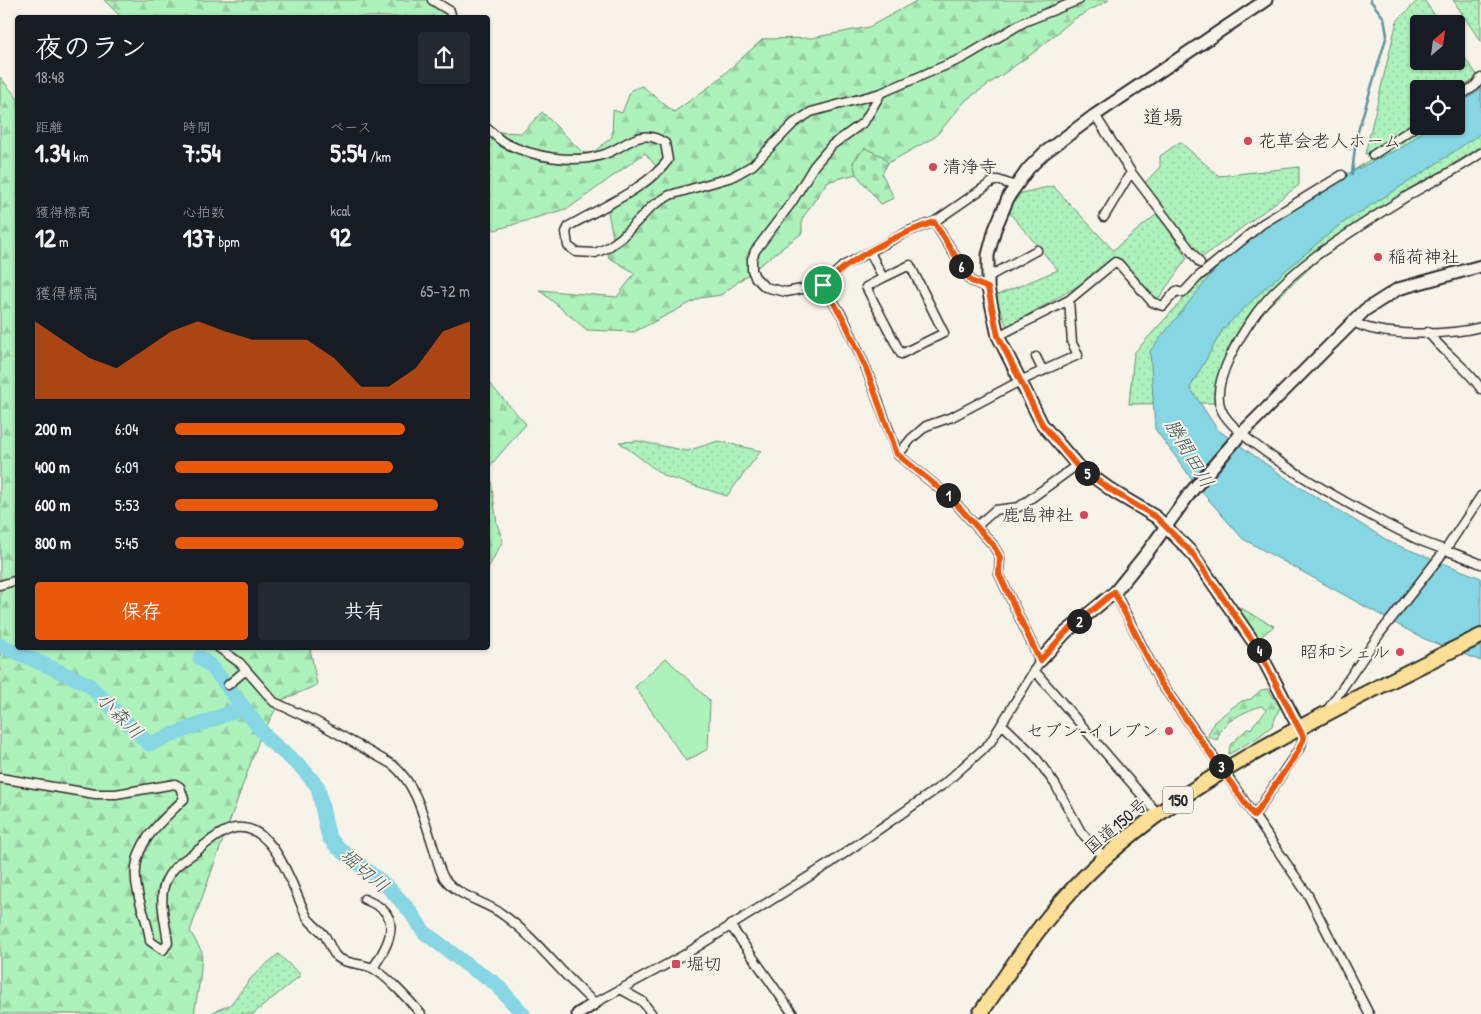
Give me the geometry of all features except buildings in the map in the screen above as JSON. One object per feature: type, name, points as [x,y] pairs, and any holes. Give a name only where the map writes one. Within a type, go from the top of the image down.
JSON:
[{"type":"highway","name":"国道150号","points":[[980,1013],[1062,900],[1105,858],[1158,814],[1223,770],[1299,728],[1481,636]]},
{"type":"street","points":[[432,0],[450,11],[451,15]]},
{"type":"street","points":[[490,131],[504,143],[524,150],[577,160],[603,155],[642,136],[654,136],[665,143],[668,160],[662,170],[646,182],[569,226],[566,232],[568,246],[576,252],[595,253],[621,238],[652,206],[670,195],[732,177],[753,165],[794,123],[811,112],[881,93],[963,58],[1024,22],[1079,0]]},
{"type":"street","points":[[1254,816],[1301,746],[1304,738],[1257,647],[1191,552],[1156,517],[1114,492],[1077,466],[1042,424],[998,336],[988,283],[988,255],[1002,208],[1015,186],[1044,153],[1096,115],[1266,0]]},
{"type":"street","points":[[1465,92],[1475,86],[1481,78]]},
{"type":"street","points":[[881,93],[864,122],[832,145],[814,166],[792,202],[755,251],[752,259],[755,277],[765,287],[786,292],[823,285],[843,266],[909,231],[934,222],[992,182],[998,180],[1015,186]]},
{"type":"street","points":[[1096,115],[1131,172],[1200,263]]},
{"type":"street","points":[[1373,155],[1410,130]]},
{"type":"street","points":[[1481,153],[1382,211],[1316,256],[1282,285],[1257,311],[1223,371],[1220,390],[1220,407],[1227,420],[1240,436],[1304,478],[1334,495],[1422,541],[1481,564]]},
{"type":"street","points":[[1104,217],[1131,172]]},
{"type":"street","points":[[998,336],[1069,300],[1115,262],[1120,264],[1152,302],[1163,306],[1176,292],[1183,293],[1199,276],[1267,220],[1342,175]]},
{"type":"street","points":[[934,222],[971,281],[988,283],[1037,250]]},
{"type":"street","points":[[870,252],[883,278]]},
{"type":"street","points":[[910,265],[944,333],[901,354],[866,287],[883,278],[910,265]]},
{"type":"street","points":[[578,1014],[622,990],[832,862],[944,784],[990,743],[1037,666],[1065,633],[1114,592],[1194,489],[1240,436],[1365,310],[1398,289],[1481,266]]},
{"type":"street","points":[[823,285],[844,320],[866,368],[898,454],[950,497],[977,526],[1000,557],[999,574],[1037,666],[1158,814]]},
{"type":"street","points":[[898,454],[926,426],[952,417],[1020,381],[1078,355],[1072,343],[1069,300]]},
{"type":"street","points":[[1354,322],[1364,328],[1428,332],[1481,327]]},
{"type":"street","points":[[1428,332],[1438,345],[1474,379],[1481,389]]},
{"type":"street","points":[[1036,357],[1043,371]]},
{"type":"street","points":[[977,526],[995,510],[1019,507],[1077,466]]},
{"type":"street","points":[[1324,715],[1381,632],[1441,556],[1481,496]]},
{"type":"street","points":[[0,585],[15,581]]},
{"type":"street","points":[[1114,592],[1160,682],[1223,770],[1308,896],[1369,1014]]},
{"type":"street","points":[[221,650],[246,670],[274,702],[317,722],[393,765],[404,774],[417,797],[444,877],[456,889],[501,913],[536,942],[576,987],[595,1004]]},
{"type":"street","points":[[228,684],[246,670]]},
{"type":"street","points":[[1002,724],[1034,755],[1054,784],[1081,832],[1105,858]]},
{"type":"street","points":[[0,778],[95,794],[116,794],[175,784],[180,787],[184,800],[154,827],[138,853],[134,874],[150,942],[163,950],[168,943],[160,896],[167,878],[187,858],[220,835],[236,828],[252,831],[266,840],[286,867],[307,918],[325,936],[339,958],[373,968],[409,999],[422,1014]]},
{"type":"street","points":[[364,898],[383,909],[390,923],[387,943],[373,968]]},
{"type":"street","points":[[730,925],[793,1014]]},
{"type":"street","points":[[622,990],[642,1001],[652,1014]]},
{"type":"green space","points":[[104,0],[432,0],[440,5],[447,15],[119,15]]},
{"type":"green space","points":[[918,0],[1109,0],[1074,19],[1033,53],[966,100],[935,137],[888,163],[882,156],[853,162],[856,174],[827,182],[802,219],[802,233],[721,295],[700,298],[634,332],[587,330],[539,290],[617,297],[635,273],[608,257],[613,237],[608,212],[658,169],[645,153],[569,208],[495,230],[490,226],[490,125],[499,132],[522,133],[542,112],[582,152],[590,155],[612,137],[613,110],[622,113],[631,90],[642,86],[674,112],[713,84],[763,39],[811,38],[869,27]]},
{"type":"green space","points":[[1418,0],[1424,0],[1435,15],[1410,15],[1410,70],[1465,70],[1465,58],[1478,76],[1465,85],[1465,80],[1410,80],[1410,128],[1378,152],[1365,154],[1397,21]]},
{"type":"green space","points":[[1453,0],[1481,0],[1481,42],[1465,18],[1465,15],[1463,15]]},
{"type":"green space","points":[[0,77],[15,95],[15,650],[310,650],[317,685],[280,701],[259,740],[190,931],[202,952],[194,1014],[0,1014]]},
{"type":"green space","points":[[1481,80],[1481,146],[1353,228],[1232,340],[1214,403],[1129,404],[1134,353],[1196,285],[1327,188],[1410,133],[1410,135],[1465,135],[1465,93]]},
{"type":"green space","points":[[1180,142],[1219,176],[1299,167],[1299,185],[1200,259],[1167,219],[1165,224],[1187,258],[1156,302],[1121,261],[1007,327],[995,296],[1058,270],[1007,210],[1021,193],[1053,186],[1113,250],[1157,214],[1140,188],[1160,167],[1160,156]]},
{"type":"green space","points":[[865,148],[882,156],[888,163],[882,174],[894,198],[881,204],[856,174],[853,162]]},
{"type":"green space","points":[[490,384],[526,424],[490,466]]},
{"type":"green space","points":[[638,441],[687,451],[718,441],[761,451],[727,496],[664,476],[619,442]]},
{"type":"green space","points":[[490,474],[497,524],[503,541],[490,564]]},
{"type":"green space","points":[[1233,604],[1274,626],[1258,639]]},
{"type":"green space","points":[[666,658],[710,701],[708,749],[686,761],[635,687]]},
{"type":"green space","points":[[1268,689],[1280,707],[1272,726],[1257,738],[1229,754],[1230,745],[1247,729],[1252,728],[1266,710],[1261,706],[1245,712],[1230,721],[1221,729],[1217,740],[1209,737],[1208,735],[1214,722],[1242,701],[1251,699],[1261,690]]},
{"type":"green space","points":[[278,954],[301,975],[253,1014],[208,1014],[230,1005],[252,977]]},
{"type":"water","name":"勝間田川","points":[[1481,89],[1481,133],[1424,172],[1338,226],[1265,288],[1223,329],[1190,388],[1218,430],[1293,483],[1392,543],[1481,578],[1481,661],[1422,638],[1243,539],[1200,490],[1155,429],[1150,351],[1213,272],[1262,224],[1331,182],[1404,146],[1418,135],[1465,135],[1465,101]]},
{"type":"waterway","points":[[1352,174],[1356,138],[1387,35],[1384,18],[1370,0]]},
{"type":"waterway","name":"小森川","points":[[0,645],[88,684],[149,744],[242,708]]},
{"type":"waterway","name":"堀切川","points":[[200,658],[212,667],[268,739],[302,768],[318,787],[329,837],[337,847],[389,888],[409,910],[424,932],[471,968],[495,983],[523,1014]]},
{"type":"place","name":"花草会老人ホーム","points":[[1248,141]]},
{"type":"place","name":"清浄寺","points":[[933,167]]},
{"type":"place","name":"稲荷神社","points":[[1378,257]]},
{"type":"place","name":"鹿島神社","points":[[1084,515]]},
{"type":"place","name":"昭和シェル","points":[[1400,652]]},
{"type":"place","name":"セブン-イレブン","points":[[1169,731]]},
{"type":"place","name":"堀切","points":[[676,964]]},
{"type":"district","name":"道場","points":[[1163,117]]},
{"type":"route","points":[[934,222],[971,281],[988,288],[991,312],[998,336],[1042,424],[1077,466],[1114,492],[1156,517],[1191,552],[1257,647],[1299,728],[1304,738],[1301,746],[1254,816],[1160,682],[1114,592],[1065,633],[1040,661],[1017,617],[999,574],[1000,557],[993,545],[950,497],[897,454],[866,368],[844,320],[823,285],[843,266],[909,231],[934,222]]}]
